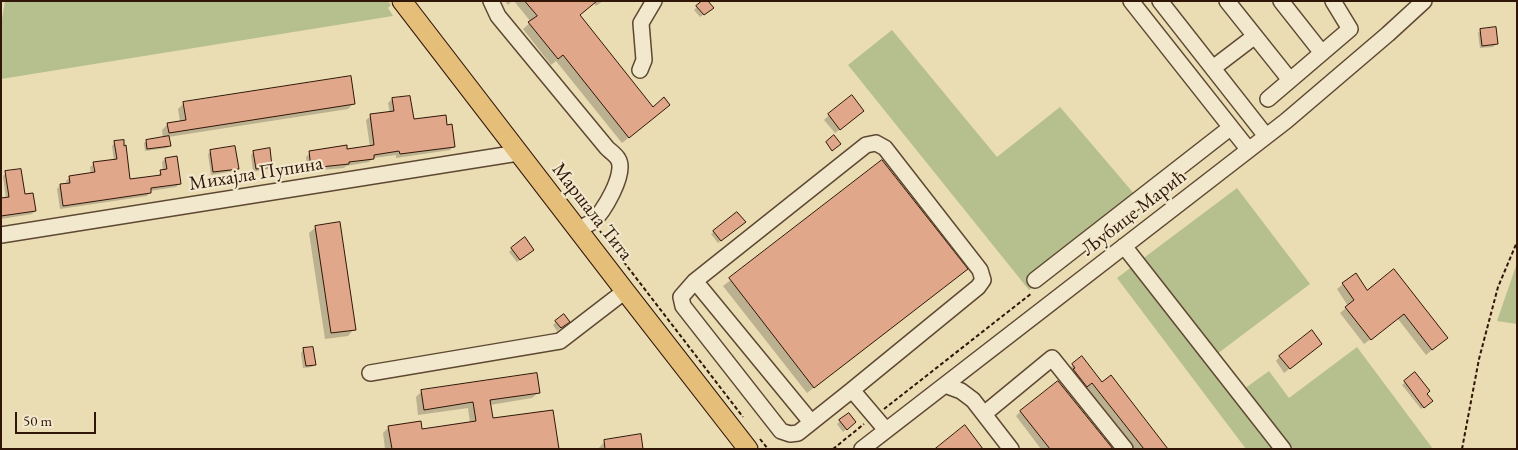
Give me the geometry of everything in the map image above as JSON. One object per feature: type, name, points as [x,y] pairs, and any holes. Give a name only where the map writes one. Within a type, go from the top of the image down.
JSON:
[{"type":"main road","name":"Маршала Тита","points":[[402,1],[518,153],[585,226],[625,291],[752,441]]},
{"type":"street","points":[[491,1],[498,16],[619,160],[621,170],[618,180],[604,208],[585,226]]},
{"type":"street","points":[[640,70],[644,60],[641,23],[654,1]]},
{"type":"street","points":[[1131,1],[1248,150]]},
{"type":"street","points":[[1142,14],[1160,1],[1266,136]]},
{"type":"street","points":[[1226,1],[1290,80]]},
{"type":"street","points":[[1281,1],[1322,53]]},
{"type":"street","points":[[1268,99],[1350,29],[1333,1]]},
{"type":"street","name":"Љубице Марић","points":[[862,449],[1266,136],[1365,54],[1424,1]]},
{"type":"street","points":[[1213,68],[1255,36]]},
{"type":"street","points":[[1037,284],[1230,128]]},
{"type":"street","points":[[876,143],[885,148],[980,270],[983,280],[978,287],[852,390],[798,432],[790,434],[781,431],[683,306],[681,297],[695,281],[866,145],[876,143]]},
{"type":"street","name":"Михајла Пупина","points":[[1,235],[518,153]]},
{"type":"street","points":[[1124,246],[1283,449]]},
{"type":"street","points":[[695,281],[811,422]]},
{"type":"street","points":[[370,373],[560,341],[625,291]]},
{"type":"street","points":[[984,414],[1052,358],[1125,449]]},
{"type":"street","points":[[945,384],[961,391],[973,400],[1011,449]]},
{"type":"street","points":[[852,390],[886,430]]},
{"type":"path","points":[[585,226],[744,417]]},
{"type":"path","points":[[1462,449],[1479,359],[1498,287],[1517,242]]},
{"type":"path","points":[[834,449],[1037,284]]},
{"type":"path","points":[[752,441],[768,449]]},
{"type":"green space","points":[[5,1],[388,1],[391,5],[388,8],[393,16],[1,79],[1,25]]},
{"type":"green space","points":[[892,30],[997,157],[1060,107],[1142,203],[1029,290],[848,65]]},
{"type":"green space","points":[[1237,188],[1310,284],[1217,354],[1244,389],[1269,371],[1289,398],[1357,347],[1433,449],[1246,449],[1117,278]]},
{"type":"green space","points":[[1517,263],[1517,324],[1497,321]]},
{"type":"building","points":[[525,1],[597,1],[580,15],[653,107],[664,97],[670,105],[629,138],[563,55],[558,59],[528,22],[537,16]]},
{"type":"building","points":[[702,1],[708,1],[714,8],[704,15],[696,6]]},
{"type":"building","points":[[1496,27],[1498,44],[1482,46],[1480,29]]},
{"type":"building","points":[[351,76],[355,104],[169,133],[167,123],[186,120],[183,102]]},
{"type":"building","points":[[852,95],[864,111],[840,130],[828,114]]},
{"type":"building","points":[[410,96],[414,119],[446,115],[447,125],[452,124],[455,147],[400,154],[399,151],[374,155],[374,159],[349,162],[349,164],[311,168],[309,151],[347,145],[347,149],[374,145],[370,114],[394,111],[392,98]]},
{"type":"building","points":[[834,135],[841,144],[832,151],[826,142]]},
{"type":"building","points":[[169,136],[171,146],[147,149],[146,140]]},
{"type":"building","points":[[124,140],[130,179],[161,175],[160,170],[167,169],[165,158],[177,156],[181,184],[151,188],[151,193],[63,206],[60,184],[70,183],[69,176],[95,172],[93,162],[117,159],[114,141]]},
{"type":"building","points":[[235,146],[239,169],[213,172],[210,150]]},
{"type":"building","points":[[270,148],[272,167],[256,169],[253,151]]},
{"type":"building","points":[[882,160],[968,269],[814,388],[729,278]]},
{"type":"building","points":[[21,169],[25,194],[33,193],[36,211],[1,216],[1,198],[9,197],[5,171]]},
{"type":"building","points":[[737,212],[746,222],[721,241],[713,231]]},
{"type":"building","points":[[340,222],[356,330],[331,333],[315,226]]},
{"type":"building","points":[[525,237],[534,250],[520,260],[511,248]]},
{"type":"building","points":[[1394,269],[1448,338],[1432,350],[1404,314],[1371,340],[1345,307],[1354,300],[1342,283],[1356,273],[1367,290]]},
{"type":"building","points":[[564,314],[570,322],[561,328],[555,321]]},
{"type":"building","points":[[1312,330],[1322,344],[1290,369],[1279,356]]},
{"type":"building","points":[[313,347],[316,365],[306,366],[303,348]]},
{"type":"building","points":[[1082,356],[1102,382],[1111,375],[1168,449],[1144,449],[1092,383],[1087,387],[1073,369],[1075,368],[1072,364]]},
{"type":"building","points":[[1415,372],[1430,391],[1427,394],[1433,401],[1424,408],[1404,381]]},
{"type":"building","points":[[537,373],[540,393],[490,400],[493,418],[553,410],[559,449],[392,449],[388,426],[421,421],[422,429],[476,421],[473,402],[424,410],[421,390]]},
{"type":"building","points":[[1058,381],[1113,449],[1050,449],[1020,411]]},
{"type":"building","points":[[849,413],[856,422],[847,430],[839,420]]},
{"type":"building","points":[[965,425],[983,449],[935,449]]},
{"type":"building","points":[[641,434],[643,449],[605,449],[604,440]]}]
